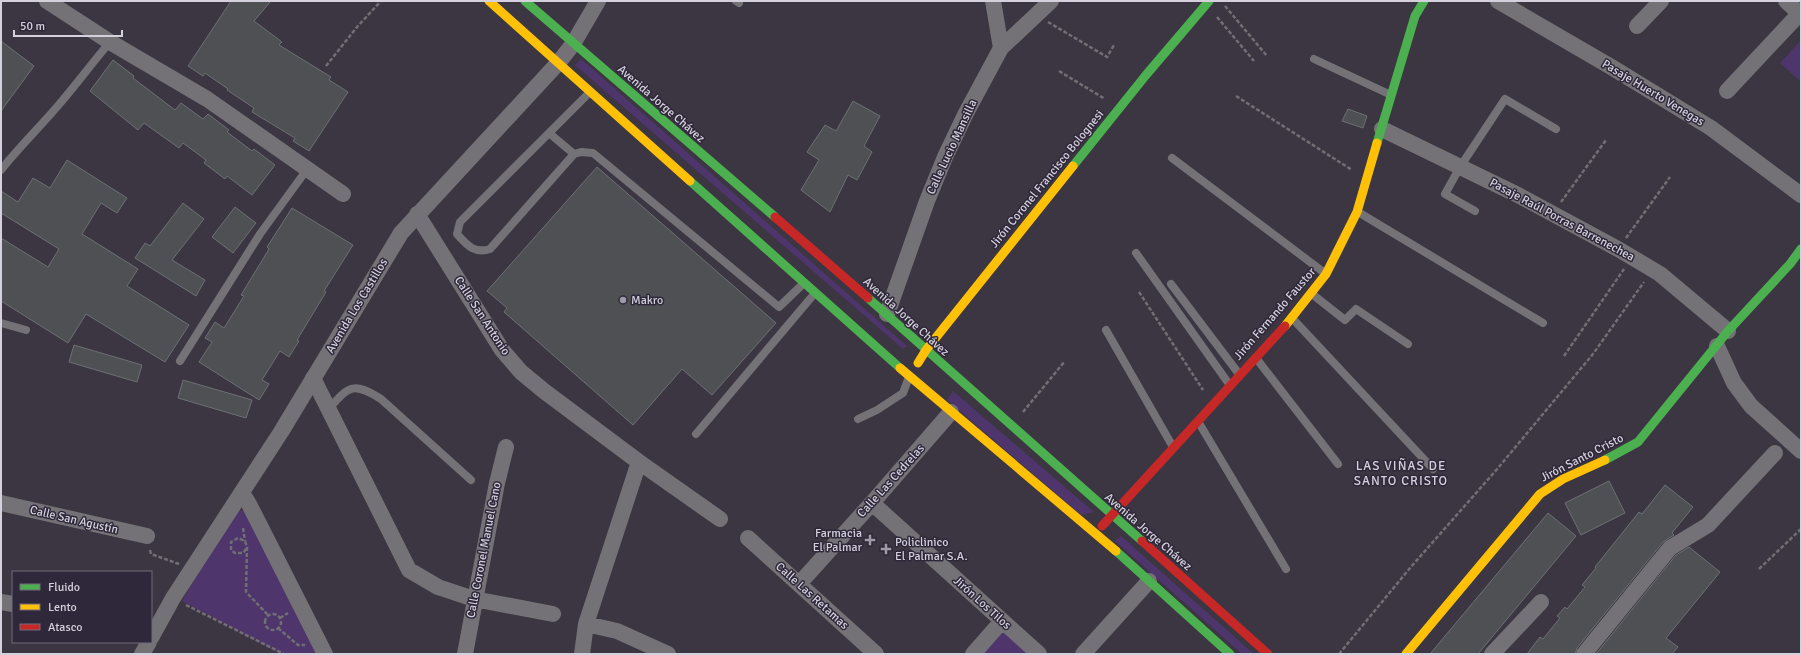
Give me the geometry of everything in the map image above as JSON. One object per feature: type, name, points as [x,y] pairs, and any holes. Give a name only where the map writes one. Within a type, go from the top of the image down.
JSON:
[{"type":"main road","points":[[489,1],[910,376],[1096,533],[1230,654]]},
{"type":"main road","name":"Jirón Fernando Faustor","points":[[1096,533],[1197,420],[1292,318],[1326,274],[1357,212],[1415,16],[1424,1]]},
{"type":"main road","name":"Jirón Coronel Francisco Bolognesi","points":[[910,376],[926,350],[1119,108],[1208,3]]},
{"type":"main road","name":"Avenida Jorge Chávez","points":[[535,4],[573,44],[887,314],[1011,427],[1268,654]]},
{"type":"main road","name":"Jirón Santo Cristo","points":[[1406,654],[1540,494],[1552,485],[1622,453],[1638,442],[1728,331],[1790,264],[1801,248]]},
{"type":"street","points":[[47,1],[110,42],[207,99],[308,168],[343,194]]},
{"type":"street","name":"Avenida Los Castillos","points":[[152,638],[173,598],[240,496],[401,233],[416,214],[559,62],[573,44],[598,1]]},
{"type":"street","points":[[993,1],[992,6],[1001,48]]},
{"type":"street","name":"Calle Lucio Mansilla","points":[[887,314],[927,201],[956,132],[1001,48],[1050,1]]},
{"type":"street","name":"Pasaje Huerto Venegas","points":[[1498,1],[1613,68],[1710,128],[1801,195]]},
{"type":"street","points":[[1637,26],[1661,1]]},
{"type":"street","points":[[1727,91],[1801,14],[1786,1]]},
{"type":"street","name":"Pasaje Raúl Porras Barrenechea","points":[[1382,129],[1552,213],[1618,248],[1653,270],[1728,331]]},
{"type":"street","name":"Calle San Antonio","points":[[416,214],[502,350],[521,372],[639,462],[720,519]]},
{"type":"street","points":[[1717,346],[1734,383],[1751,406],[1801,451]]},
{"type":"street","points":[[313,378],[409,570],[438,587],[474,599],[553,614]]},
{"type":"street","name":"Calle Las Cedrelas","points":[[799,584],[951,412]]},
{"type":"street","name":"Calle Coronel Manuel Cano","points":[[465,654],[474,599],[506,447]]},
{"type":"street","points":[[1584,654],[1670,548],[1708,525],[1775,454]]},
{"type":"street","points":[[582,654],[586,624],[639,462]]},
{"type":"street","points":[[240,496],[246,499],[249,504],[325,654]]},
{"type":"street","name":"Calle San Agustín","points":[[1,503],[147,536]]},
{"type":"street","name":"Jirón Los Tilos","points":[[872,503],[1039,654]]},
{"type":"street","name":"Calle Las Retamas","points":[[748,538],[876,654]]},
{"type":"street","points":[[1083,654],[1149,581]]},
{"type":"street","points":[[1,602],[12,604]]},
{"type":"street","points":[[1492,654],[1541,602]]},
{"type":"street","points":[[973,654],[1002,621]]},
{"type":"street","points":[[586,624],[617,631],[668,654]]},
{"type":"lane","points":[[1,170],[16,150],[62,102],[82,74],[110,42]]},
{"type":"lane","points":[[1314,59],[1392,95]]},
{"type":"lane","points":[[591,91],[460,222],[457,234],[470,248],[484,251],[490,249],[574,154],[581,152],[593,153],[665,211],[779,308],[805,283]]},
{"type":"lane","points":[[1475,211],[1445,194],[1460,167],[1505,99],[1556,129]]},
{"type":"lane","points":[[549,133],[574,154]]},
{"type":"lane","points":[[1172,158],[1326,274]]},
{"type":"lane","points":[[180,361],[260,234],[308,168]]},
{"type":"lane","points":[[1357,212],[1543,323]]},
{"type":"lane","points":[[1136,253],[1230,385]]},
{"type":"lane","points":[[1171,284],[1239,375]]},
{"type":"lane","points":[[696,434],[816,292]]},
{"type":"lane","points":[[1311,294],[1345,320],[1356,309],[1408,344]]},
{"type":"lane","points":[[1292,318],[1433,469]]},
{"type":"lane","points":[[1,323],[26,330]]},
{"type":"lane","points":[[1106,330],[1173,447]]},
{"type":"lane","points":[[1256,357],[1338,464]]},
{"type":"lane","points":[[858,419],[877,410],[903,393],[910,376]]},
{"type":"lane","points":[[329,409],[346,390],[357,387],[366,389],[381,399],[471,480]]},
{"type":"lane","points":[[1197,420],[1286,569]]},
{"type":"path","points":[[326,66],[356,26],[381,1]]},
{"type":"path","points":[[1221,1],[1267,56]]},
{"type":"path","points":[[1208,3],[1254,61]]},
{"type":"path","points":[[1036,14],[1107,57],[1114,45]]},
{"type":"path","points":[[1059,71],[1119,108]]},
{"type":"path","points":[[1236,96],[1367,179]]},
{"type":"path","points":[[1552,213],[1606,140]]},
{"type":"path","points":[[1618,248],[1670,177]]},
{"type":"path","points":[[1564,356],[1632,258]]},
{"type":"path","points":[[1339,654],[1410,568],[1498,468],[1593,354],[1653,270]]},
{"type":"path","points":[[1139,292],[1212,404]]},
{"type":"path","points":[[1011,427],[1065,361]]},
{"type":"path","points":[[1759,569],[1801,530]]},
{"type":"path","points":[[147,536],[151,554],[192,569]]},
{"type":"path","points":[[246,549],[243,553],[235,553],[231,550],[231,542],[238,538],[243,539],[246,544],[246,549],[246,592],[268,615]]},
{"type":"path","points":[[173,598],[284,654]]},
{"type":"path","points":[[273,614],[280,618],[281,623],[278,628],[274,630],[267,627],[265,620],[268,615],[273,614]]},
{"type":"path","points":[[278,628],[298,645],[312,644]]},
{"type":"shaded area","points":[[1801,40],[1801,82],[1780,63]]},
{"type":"shaded area","points":[[581,59],[907,346],[903,349],[575,65]]},
{"type":"shaded area","points":[[953,391],[1094,512],[1081,515],[947,400]]},
{"type":"shaded area","points":[[239,510],[245,511],[320,654],[280,654],[182,601],[234,512]]},
{"type":"shaded area","points":[[1121,536],[1254,654],[1242,654],[1115,541]]},
{"type":"shaded area","points":[[1007,632],[1033,654],[979,654],[1000,633]]},
{"type":"building","points":[[231,1],[271,1],[254,21],[282,42],[279,45],[331,77],[329,80],[348,92],[309,151],[293,141],[295,138],[252,112],[254,108],[227,90],[228,89],[205,73],[203,76],[188,66]]},
{"type":"building","points":[[1,41],[34,66],[1,111]]},
{"type":"building","points":[[113,60],[134,76],[133,78],[175,110],[181,103],[203,119],[208,114],[229,130],[227,132],[252,151],[254,149],[275,165],[252,195],[227,176],[225,179],[204,163],[206,160],[183,143],[179,148],[144,123],[138,130],[90,91]]},
{"type":"building","points":[[853,101],[880,116],[864,146],[872,152],[857,180],[848,175],[830,212],[801,190],[819,160],[807,152],[825,125],[836,131]]},
{"type":"building","points":[[1348,109],[1367,116],[1363,128],[1342,121]]},
{"type":"building","points":[[67,160],[127,198],[117,213],[101,203],[82,234],[138,269],[127,286],[189,325],[165,362],[86,314],[68,343],[1,301],[1,238],[48,267],[59,249],[1,213],[1,191],[18,202],[33,178],[50,188]]},
{"type":"building","name":"Makro","points":[[597,167],[776,323],[712,395],[682,369],[633,425],[504,312],[507,308],[487,291]]},
{"type":"building","points":[[183,203],[204,219],[172,260],[205,280],[196,296],[135,258],[145,243],[150,246]]},
{"type":"building","points":[[235,207],[256,223],[233,253],[212,237]]},
{"type":"building","points":[[292,208],[353,245],[324,291],[326,292],[297,340],[299,341],[289,357],[280,351],[262,380],[269,384],[259,400],[199,362],[212,342],[205,338],[215,322],[224,328],[244,296],[241,295],[269,249],[267,247]]},
{"type":"building","points":[[74,345],[142,365],[137,382],[69,362]]},
{"type":"building","points":[[183,380],[252,400],[246,418],[178,398]]},
{"type":"building","points":[[1609,481],[1625,513],[1581,535],[1565,503]]},
{"type":"building","points":[[1665,485],[1693,507],[1672,533],[1674,535],[1663,542],[1577,648],[1575,654],[1527,654],[1540,637],[1543,639],[1560,618],[1557,616],[1565,607],[1567,609],[1585,587],[1582,585],[1639,512],[1642,514]]},
{"type":"building","points":[[1548,513],[1576,536],[1478,654],[1430,654]]},
{"type":"building","points":[[1689,547],[1720,572],[1666,638],[1678,647],[1672,654],[1596,654],[1676,555]]},
{"type":"traffic: fast","points":[[525,1],[775,217]]},
{"type":"traffic: fast","points":[[1073,166],[1146,75],[1209,1]]},
{"type":"traffic: fast","points":[[1377,143],[1415,16],[1424,1]]},
{"type":"traffic: fast","points":[[690,181],[900,368]]},
{"type":"traffic: fast","points":[[1605,460],[1638,442],[1728,331],[1790,264],[1801,249]]},
{"type":"traffic: fast","points":[[868,298],[1142,541]]},
{"type":"traffic: fast","points":[[1116,551],[1230,654]]},
{"type":"traffic: slow","points":[[489,1],[690,181]]},
{"type":"traffic: slow","points":[[1285,326],[1326,274],[1357,212],[1377,143]]},
{"type":"traffic: slow","points":[[918,363],[926,350],[1073,166]]},
{"type":"traffic: slow","points":[[900,368],[1116,551]]},
{"type":"traffic: slow","points":[[1406,654],[1540,494],[1563,479],[1605,460]]},
{"type":"traffic: jam","points":[[775,217],[868,298]]},
{"type":"traffic: jam","points":[[1102,526],[1285,326]]},
{"type":"traffic: jam","points":[[1142,541],[1268,654]]},
{"type":"place","name":"Makro","points":[[623,300]]},
{"type":"place","name":"Farmacia El Palmar","points":[[870,540]]},
{"type":"place","name":"Policlinico El Palmar S.A.","points":[[886,549]]},
{"type":"district","name":"LAS VIÑAS DE SANTO CRISTO","points":[[1401,474]]}]
